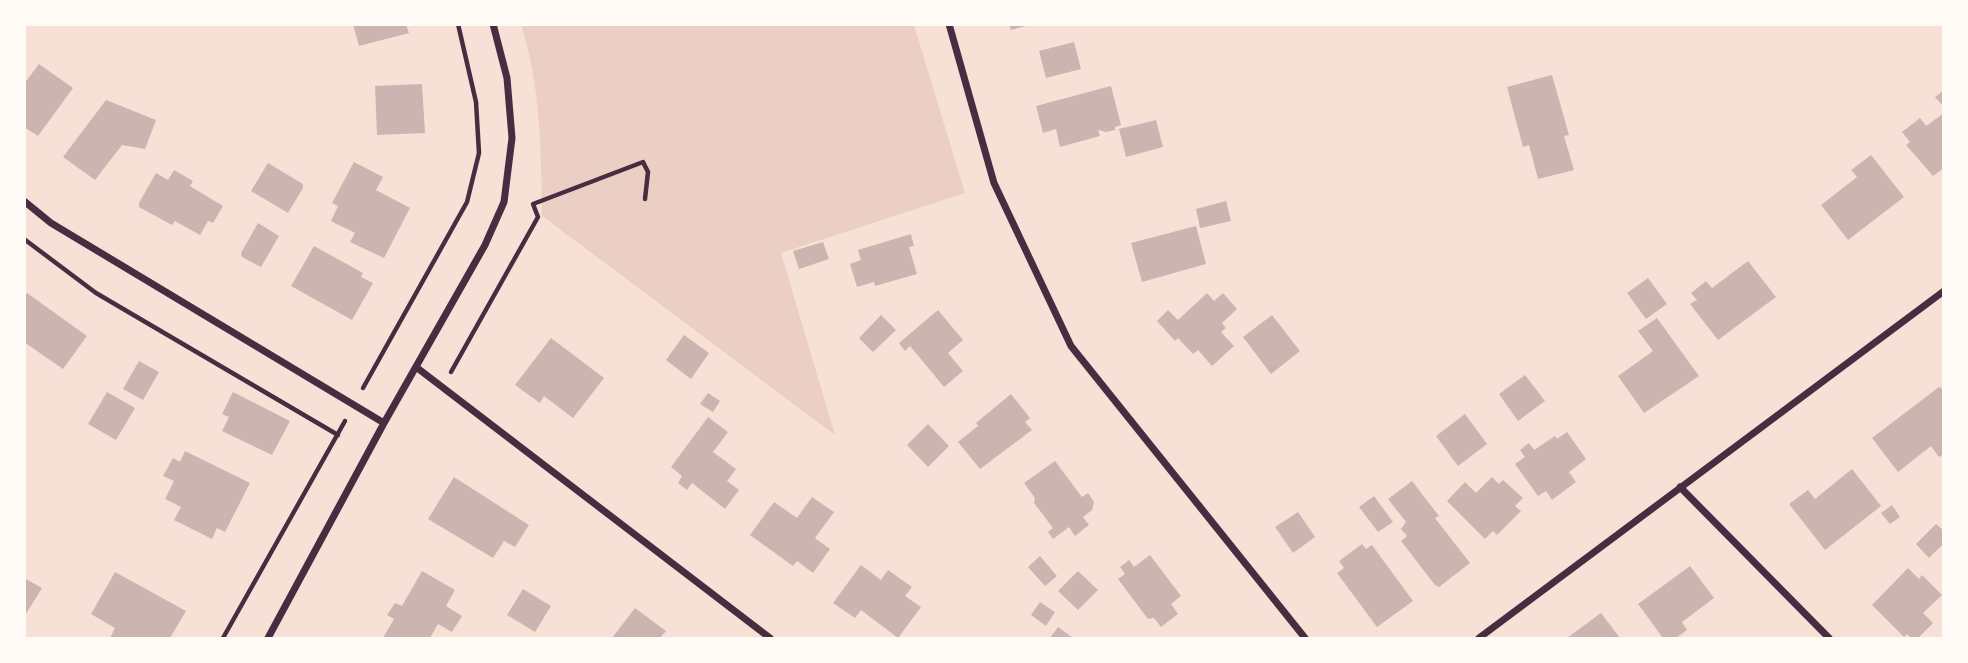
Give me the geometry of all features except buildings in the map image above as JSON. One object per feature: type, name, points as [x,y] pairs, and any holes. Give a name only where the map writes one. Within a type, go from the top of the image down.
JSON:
[{"type":"street","points":[[268,639],[384,423],[485,245],[504,202],[512,138],[507,78],[493,24]]},
{"type":"street","points":[[949,24],[994,183],[1071,346],[1305,639]]},
{"type":"street","points":[[24,201],[51,223],[384,423]]},
{"type":"street","points":[[1479,639],[1944,291]]},
{"type":"street","points":[[416,367],[770,639]]},
{"type":"street","points":[[1680,487],[1829,639]]},
{"type":"path","points":[[223,639],[467,202],[479,153],[476,102],[458,24]]},
{"type":"path","points":[[445,388],[450,374],[538,217],[533,204],[643,162],[648,172],[645,199]]},
{"type":"path","points":[[24,239],[96,293],[338,435]]},
{"type":"shaded area","points":[[521,25],[914,25],[965,193],[781,253],[835,435],[542,216],[536,96]]}]
